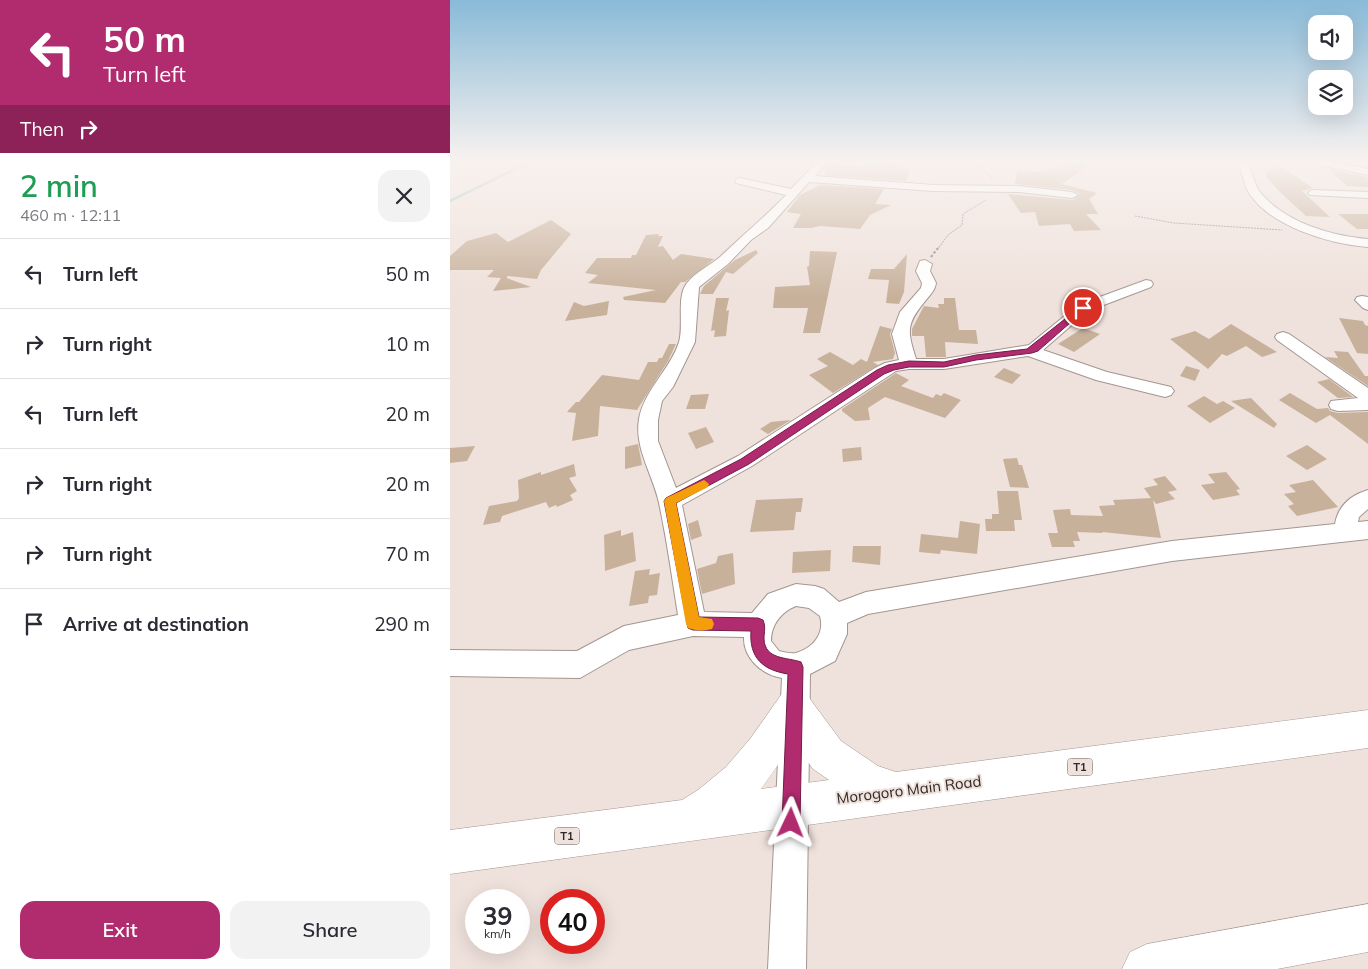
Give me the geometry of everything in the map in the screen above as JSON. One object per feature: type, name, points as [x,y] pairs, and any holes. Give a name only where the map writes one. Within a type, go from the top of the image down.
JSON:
[{"type":"highway","points":[[684,820],[713,807],[751,772],[794,708],[827,755],[868,784],[898,792]]},
{"type":"highway","name":"Morogoro Main Road","points":[[450,852],[1368,729]]},
{"type":"highway","points":[[1147,969],[1368,928]]},
{"type":"street","points":[[693,624],[670,501],[648,442],[648,420],[654,400],[664,387],[687,342],[692,286],[702,276],[723,261],[747,237],[764,225],[782,206]]},
{"type":"street","points":[[1269,206],[1293,222],[1350,241],[1368,243]]},
{"type":"street","points":[[909,364],[900,334],[908,312],[928,289],[930,284],[923,271],[925,264]]},
{"type":"street","points":[[670,501],[745,461],[880,372],[891,367],[909,364],[944,364],[1029,351],[1035,349],[1083,308],[1146,284]]},
{"type":"street","points":[[1283,338],[1368,397]]},
{"type":"street","points":[[1029,351],[1102,376],[1165,391]]},
{"type":"street","points":[[1338,405],[1368,404]]},
{"type":"street","points":[[1357,531],[1346,519],[1352,510],[1368,498]]},
{"type":"street","points":[[834,616],[866,603],[1172,551],[1357,531]]},
{"type":"street","points":[[796,595],[815,597],[830,608],[834,616],[834,634],[825,652],[796,667],[775,664],[766,660],[757,644],[758,625],[777,602],[796,595]]},
{"type":"street","points":[[450,663],[580,666],[624,639],[693,624],[758,625]]},
{"type":"street","points":[[787,969],[796,667]]},
{"type":"path","points":[[925,264],[943,244],[947,234],[962,225],[963,214],[978,206]]},
{"type":"path","points":[[1136,216],[1174,223],[1274,231],[1316,230]]},
{"type":"building","points":[[791,206],[888,206],[870,215],[860,229],[820,226],[793,228],[801,214],[787,212]]},
{"type":"building","points":[[1016,206],[1093,206],[1098,214],[1086,214],[1101,230],[1074,231],[1070,224],[1039,226],[1035,212],[1021,213]]},
{"type":"building","points":[[1295,206],[1318,206],[1330,217],[1306,216]]},
{"type":"building","points":[[1338,214],[1368,214],[1368,229],[1357,229]]},
{"type":"building","points":[[551,220],[571,234],[541,270],[537,279],[507,276],[507,278],[531,287],[493,291],[501,278],[487,277],[494,270],[450,270],[450,256],[467,241],[496,233],[508,242]]},
{"type":"building","points":[[659,234],[658,236],[663,236],[658,247],[663,246],[673,260],[681,254],[714,259],[685,282],[681,282],[665,303],[624,300],[623,297],[656,290],[588,283],[598,275],[585,273],[597,258],[631,258],[632,255],[636,255],[646,235]]},
{"type":"building","points":[[756,250],[758,253],[733,274],[726,272],[713,294],[700,294],[704,286],[735,260]]},
{"type":"building","points":[[810,251],[837,252],[820,333],[803,333],[808,308],[773,308],[775,287],[810,285],[807,267],[809,266]]},
{"type":"building","points":[[907,254],[904,292],[899,304],[886,303],[889,280],[868,279],[871,269],[894,269]]},
{"type":"building","points":[[716,298],[729,298],[726,311],[729,310],[726,336],[714,337],[715,330],[711,331]]},
{"type":"building","points":[[944,298],[955,298],[959,330],[976,330],[978,344],[945,342],[946,357],[926,357],[924,336],[912,336],[912,329],[924,306],[939,308],[938,304],[944,304]]},
{"type":"building","points":[[609,301],[607,315],[565,321],[574,302],[584,306]]},
{"type":"building","points":[[1339,318],[1363,321],[1368,326],[1368,354],[1357,353]]},
{"type":"building","points":[[1231,324],[1277,352],[1262,357],[1246,346],[1227,356],[1222,354],[1208,369],[1170,339],[1195,331],[1209,339]]},
{"type":"building","points":[[880,326],[892,329],[890,334],[895,353],[893,359],[873,362],[878,365],[833,393],[809,375],[828,366],[817,359],[830,352],[853,365],[861,359],[867,362]]},
{"type":"building","points":[[1083,328],[1100,334],[1074,352],[1058,344]]},
{"type":"building","points":[[669,344],[676,344],[668,361],[637,410],[600,406],[598,436],[572,441],[576,413],[567,412],[576,402],[579,402],[602,375],[639,380],[648,362],[657,362],[659,358],[662,358]]},
{"type":"building","points":[[1334,351],[1348,352],[1365,376],[1368,376],[1368,386],[1325,357],[1338,358]]},
{"type":"building","points":[[1186,366],[1200,370],[1195,381],[1180,376]]},
{"type":"building","points":[[1004,368],[1021,375],[1012,384],[994,377]]},
{"type":"building","points":[[896,373],[909,380],[901,386],[933,398],[936,394],[941,396],[944,393],[961,400],[945,418],[885,397],[868,408],[870,420],[855,421],[842,411],[842,409]]},
{"type":"building","points":[[1329,379],[1353,397],[1338,398],[1317,382]]},
{"type":"building","points":[[1290,393],[1317,409],[1328,408],[1330,411],[1338,413],[1368,412],[1368,444],[1330,415],[1316,423],[1279,400]]},
{"type":"building","points":[[709,394],[705,409],[686,409],[691,395]]},
{"type":"building","points":[[1204,396],[1217,404],[1223,401],[1235,408],[1210,423],[1187,406]]},
{"type":"building","points":[[1251,398],[1277,424],[1274,428],[1231,401]]},
{"type":"building","points":[[791,420],[768,434],[760,429],[771,422]]},
{"type":"building","points":[[706,427],[714,442],[696,449],[688,433]]},
{"type":"building","points":[[638,444],[642,465],[625,469],[625,447]]},
{"type":"building","points":[[1307,445],[1327,459],[1307,470],[1286,456]]},
{"type":"building","points":[[475,446],[467,461],[450,463],[450,448]]},
{"type":"building","points":[[861,447],[862,460],[843,462],[842,449]]},
{"type":"building","points":[[1017,458],[1019,465],[1022,465],[1029,488],[1010,487],[1003,459]]},
{"type":"building","points":[[574,464],[576,476],[569,478],[577,491],[570,495],[573,500],[557,507],[556,505],[549,508],[546,502],[502,516],[500,522],[483,525],[489,506],[517,501],[519,498],[518,480],[541,472],[541,475]]},
{"type":"building","points":[[1226,472],[1240,489],[1236,490],[1240,495],[1213,500],[1201,485],[1215,483],[1208,474]]},
{"type":"building","points":[[1165,476],[1177,490],[1168,492],[1175,499],[1156,504],[1153,500],[1161,538],[1102,532],[1077,532],[1080,541],[1073,541],[1075,547],[1052,547],[1048,533],[1058,533],[1053,510],[1070,509],[1071,515],[1103,516],[1099,506],[1115,505],[1113,500],[1151,498],[1144,488],[1158,485],[1153,479]]},
{"type":"building","points":[[1313,480],[1338,507],[1297,516],[1288,506],[1294,504],[1284,494],[1296,492],[1289,485]]},
{"type":"building","points":[[997,491],[1018,491],[1022,520],[1014,520],[1015,531],[986,531],[985,519],[992,519],[992,514],[999,514]]},
{"type":"building","points":[[803,498],[801,512],[796,512],[794,530],[750,532],[756,500]]},
{"type":"building","points":[[698,520],[702,536],[691,540],[688,524]]},
{"type":"building","points":[[960,521],[980,524],[977,554],[941,550],[940,554],[919,552],[921,534],[958,538]]},
{"type":"building","points":[[621,530],[621,536],[633,532],[636,561],[605,571],[604,535]]},
{"type":"building","points":[[853,546],[881,546],[880,565],[852,562]]},
{"type":"building","points":[[831,550],[830,571],[792,573],[793,552]]},
{"type":"building","points":[[733,553],[735,584],[702,594],[697,569],[716,563],[718,556]]},
{"type":"building","points":[[650,569],[649,575],[660,573],[657,595],[649,596],[648,603],[629,606],[635,571]]},
{"type":"slow traffic","points":[[704,484],[670,501],[693,624],[707,624]]},
{"type":"route","points":[[791,823],[796,667],[775,664],[766,660],[757,644],[758,625],[693,624],[670,501],[713,480],[745,461],[880,372],[891,367],[909,364],[944,364],[1029,351],[1035,349],[1064,326],[1083,308]]}]
